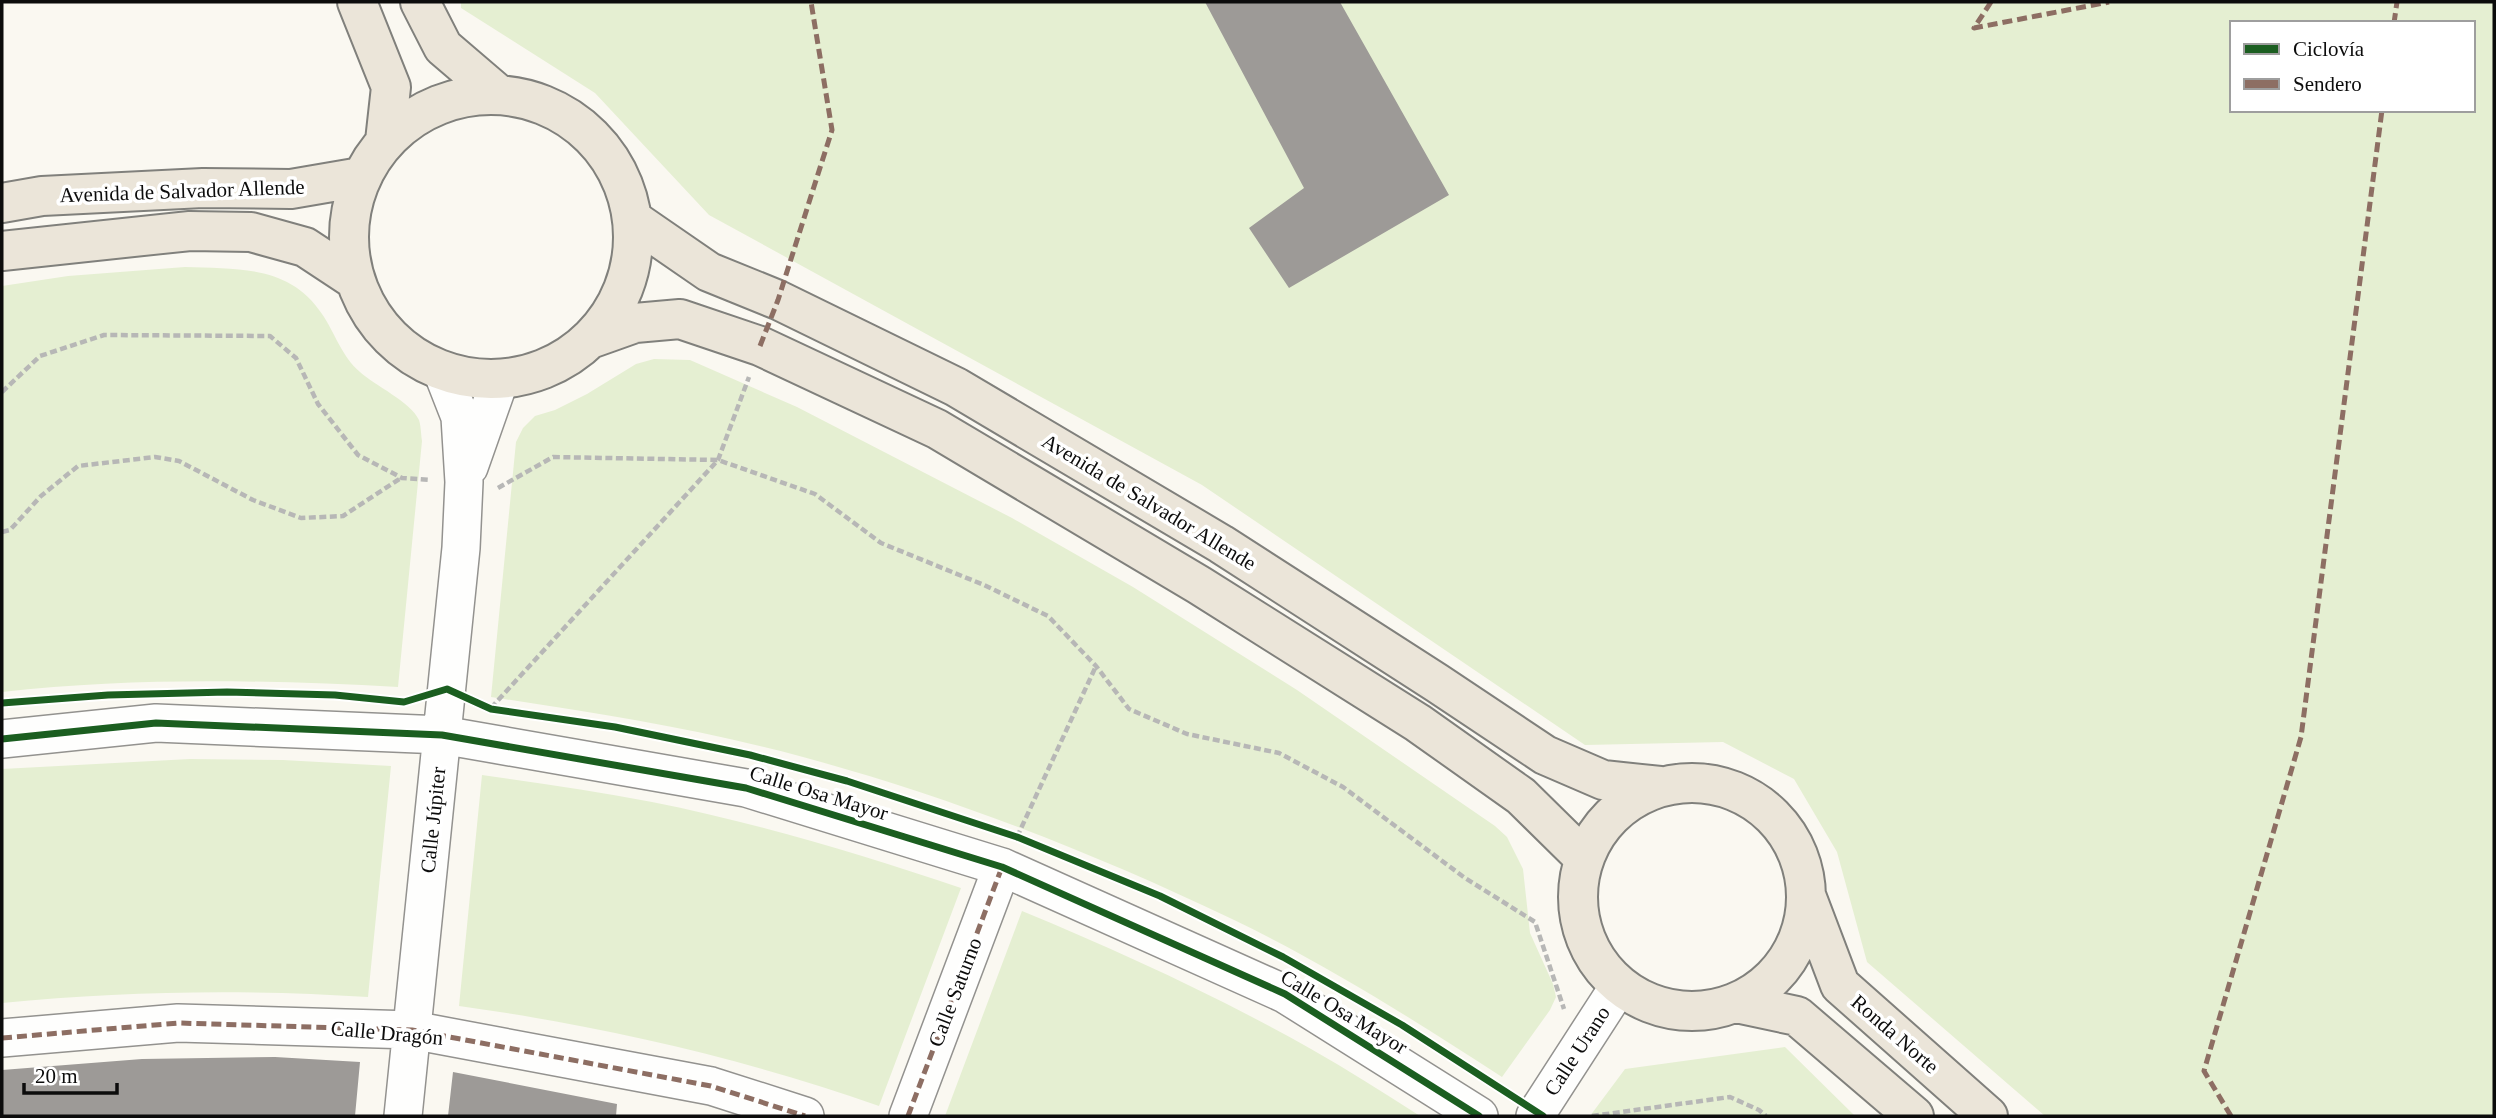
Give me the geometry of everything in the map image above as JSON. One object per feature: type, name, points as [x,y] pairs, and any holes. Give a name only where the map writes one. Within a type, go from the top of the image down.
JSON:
[{"type":"main road","points":[[357,2],[391,87],[385,141]]},
{"type":"main road","points":[[420,2],[443,47],[498,94]]},
{"type":"main road","points":[[498,94],[537,102],[572,119],[602,146],[622,181],[632,219],[631,262],[616,304],[590,339],[564,359],[533,373],[500,379],[470,378],[442,371],[404,351],[373,319],[355,281],[348,246],[350,211],[361,177],[385,141],[418,114],[456,98],[498,94]]},
{"type":"main road","name":"Avenida de Salvador Allende","points":[[2,203],[41,196],[203,188],[291,190],[361,177]]},
{"type":"main road","name":"Avenida de Salvador Allende","points":[[632,219],[709,271],[778,300],[956,387],[1221,544],[1545,755],[1603,780],[1660,786]]},
{"type":"main road","name":"Avenida de Salvador Allende","points":[[2,251],[190,231],[251,232],[305,247],[325,258],[355,281]]},
{"type":"main road","points":[[590,339],[635,323],[680,319],[760,346],[936,429],[1199,585],[1418,723],[1521,796],[1584,858]]},
{"type":"main road","points":[[1695,782],[1730,788],[1762,805],[1786,831],[1802,863],[1807,898],[1802,931],[1787,960],[1765,985],[1737,1003],[1706,1011],[1675,1010],[1645,1002],[1619,986],[1596,960],[1581,928],[1577,893],[1584,858],[1601,827],[1627,802],[1660,786],[1695,782]]},
{"type":"main road","name":"Ronda Norte","points":[[1807,898],[1840,985],[1988,1116]]},
{"type":"main road","points":[[1737,1003],[1797,1016],[1914,1116]]},
{"type":"street","name":"Calle Júpiter","points":[[403,1116],[461,548],[464,482],[460,417],[442,371]]},
{"type":"street","name":"Calle Júpiter","points":[[464,482],[500,379]]},
{"type":"street","name":"Calle Osa Mayor","points":[[2,739],[156,723],[442,735],[746,788],[1008,846],[1285,994],[1479,1116]]},
{"type":"street","name":"Calle Saturno","points":[[908,1116],[1008,846]]},
{"type":"street","name":"Calle Urano","points":[[1535,1116],[1619,986]]},
{"type":"street","name":"Calle Dragón","points":[[2,1038],[178,1023],[412,1030],[711,1086],[805,1116]]},
{"type":"path","points":[[2,392],[40,356],[104,335],[270,335],[296,358],[318,404],[358,455],[402,478],[464,482],[499,488],[552,457],[718,460],[815,494],[881,543],[984,585],[1048,616],[1096,667],[1129,709],[1187,734],[1279,753],[1343,787],[1465,878],[1535,922],[1565,1011]]},
{"type":"path","points":[[491,709],[718,460],[760,346]]},
{"type":"path","points":[[2,532],[10,530],[41,496],[78,466],[155,457],[178,461],[253,500],[300,517],[343,516],[402,478]]},
{"type":"path","points":[[1008,846],[1096,667]]},
{"type":"path","points":[[447,689],[491,709],[505,711]]},
{"type":"path","points":[[1008,846],[1029,842]]},
{"type":"path","points":[[1592,1116],[1730,1097],[1766,1116]]},
{"type":"green space","points":[[461,2],[2494,2],[2494,1116],[2045,1116],[1867,962],[1837,852],[1794,779],[1723,742],[1585,745],[1202,485],[709,215],[595,93],[461,8]]},
{"type":"green space","points":[[185,267],[261,273],[294,286],[309,298],[322,314],[354,366],[408,407],[419,420],[422,441],[398,687],[200,681],[101,684],[2,692],[2,286],[68,276]]},
{"type":"green space","points":[[654,359],[690,360],[797,407],[1012,518],[1133,587],[1297,690],[1495,826],[1507,837],[1523,869],[1530,933],[1553,984],[1556,997],[1550,1010],[1502,1077],[1369,993],[1267,936],[1128,871],[1021,828],[913,790],[764,747],[647,722],[491,697],[516,442],[523,428],[535,416],[555,410],[587,394],[636,364]]},
{"type":"green space","points":[[190,759],[283,760],[391,766],[368,997],[185,992],[2,1003],[2,769]]},
{"type":"green space","points":[[482,775],[567,787],[691,810],[847,851],[961,888],[879,1106],[776,1073],[672,1046],[566,1023],[459,1006]]},
{"type":"green space","points":[[1022,911],[1132,959],[1240,1011],[1325,1057],[1420,1116],[945,1116]]},
{"type":"green space","points":[[1785,1047],[1855,1116],[1590,1116],[1625,1069]]},
{"type":"building","points":[[1205,2],[1340,2],[1449,195],[1289,288],[1249,228],[1304,188]]},
{"type":"building","points":[[275,1057],[360,1062],[355,1116],[2,1116],[2,1070],[142,1059]]},
{"type":"building","points":[[453,1072],[617,1104],[616,1116],[448,1116]]},
{"type":"marked path","points":[[760,346],[778,300],[832,130],[811,2]]},
{"type":"marked path","points":[[1991,2],[1974,28],[2109,2]]},
{"type":"marked path","points":[[2394,21],[2397,2]]},
{"type":"marked path","points":[[2231,1116],[2204,1071],[2301,737],[2382,112]]},
{"type":"marked path","points":[[908,1116],[1002,867]]},
{"type":"marked path","points":[[2,1038],[178,1023],[412,1030],[711,1086],[805,1116]]},
{"type":"cycle path","points":[[2,703],[108,695],[227,692],[335,695],[404,702],[447,689],[491,709],[615,727],[750,755],[847,781],[1017,837],[1160,896],[1283,957],[1402,1025],[1543,1116]]},
{"type":"cycle path","points":[[2,739],[156,723],[442,735],[746,788],[1002,867],[1285,994],[1479,1116]]}]
